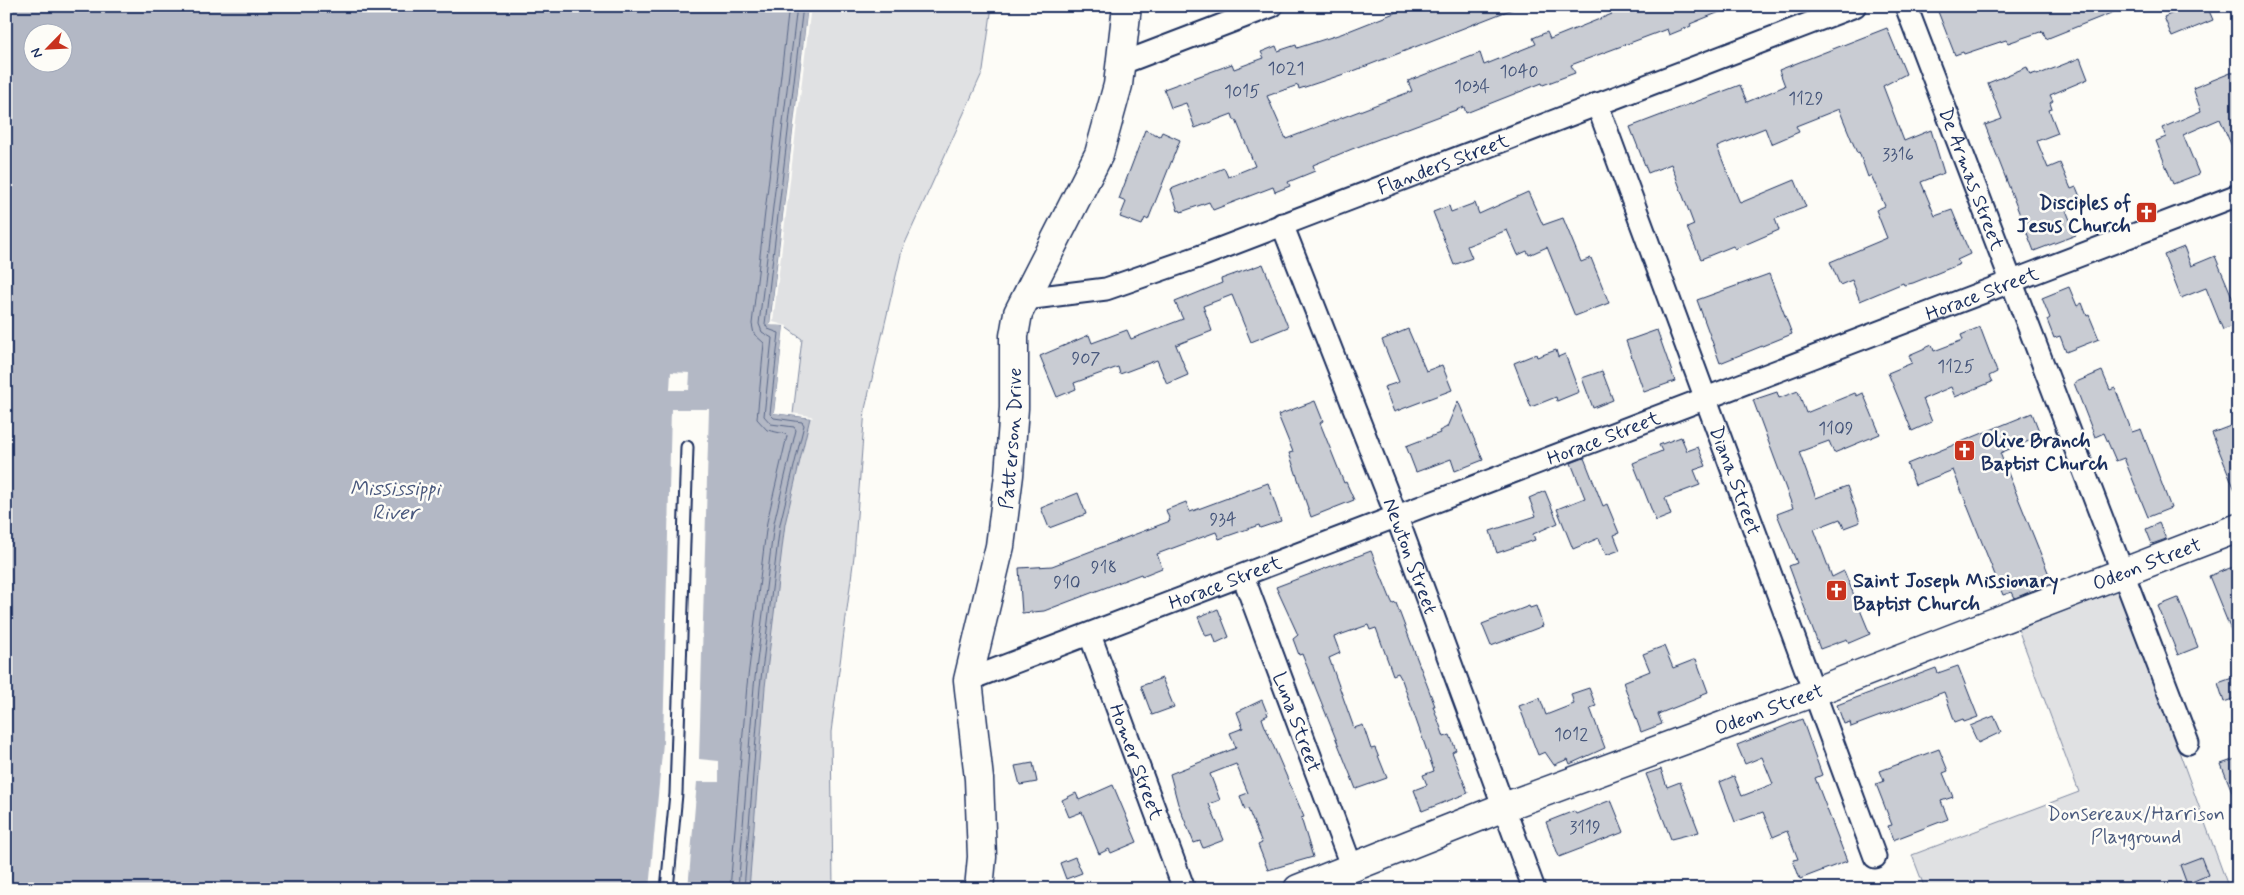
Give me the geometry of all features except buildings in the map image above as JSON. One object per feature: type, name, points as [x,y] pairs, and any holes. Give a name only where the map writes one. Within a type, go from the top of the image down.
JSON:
[{"type":"street","name":"Patterson Drive","points":[[979,889],[982,857],[979,779],[968,680],[1000,546],[1009,475],[1014,408],[1014,336],[1018,313],[1099,154],[1110,120],[1120,64],[1126,6]]},
{"type":"street","points":[[1120,64],[1272,6]]},
{"type":"street","name":"Flanders Street","points":[[1025,299],[1106,290],[1855,6]]},
{"type":"street","name":"De Armas Street","points":[[1906,6],[2188,744]]},
{"type":"street","name":"Diana Street","points":[[1597,104],[1875,858]]},
{"type":"street","name":"Horace Street","points":[[968,680],[2238,195]]},
{"type":"street","name":"Newton Street","points":[[1282,224],[1396,515],[1534,889]]},
{"type":"street","name":"Odeon Street","points":[[1298,889],[1504,807],[1814,692],[2238,528]]},
{"type":"street","name":"Luna Street","points":[[1244,576],[1352,868]]},
{"type":"street","name":"Homer Street","points":[[1090,635],[1184,889]]},
{"type":"lane","points":[[667,889],[676,794],[687,447]]},
{"type":"green space","points":[[808,6],[992,6],[983,71],[902,250],[865,409],[854,556],[831,732],[833,889],[736,889],[802,339],[784,326],[770,325]]},
{"type":"green space","name":"Donsereaux/Harrison Playground","points":[[2120,589],[2229,889],[1925,889],[1912,855],[2079,792],[2018,629]]},
{"type":"water","name":"Mississippi River","points":[[6,6],[808,6],[770,324],[784,326],[774,413],[810,418],[785,524],[765,687],[749,889],[6,889]]},
{"type":"pier","points":[[808,6],[811,6],[773,322],[787,326],[777,411],[811,416],[813,418],[774,413],[784,326],[770,325]]},
{"type":"pier","points":[[671,372],[690,373],[689,390],[670,390]]},
{"type":"pier","points":[[671,409],[709,409],[699,759],[719,761],[719,782],[697,782],[688,889],[649,889],[663,743]]},
{"type":"place","name":"Disciples of Jesus Church","points":[[2147,213]]},
{"type":"place","name":"Olive Branch Baptist Church","points":[[1965,451]]},
{"type":"place","name":"Saint Joseph Missionary Baptist Church","points":[[1837,591]]}]
